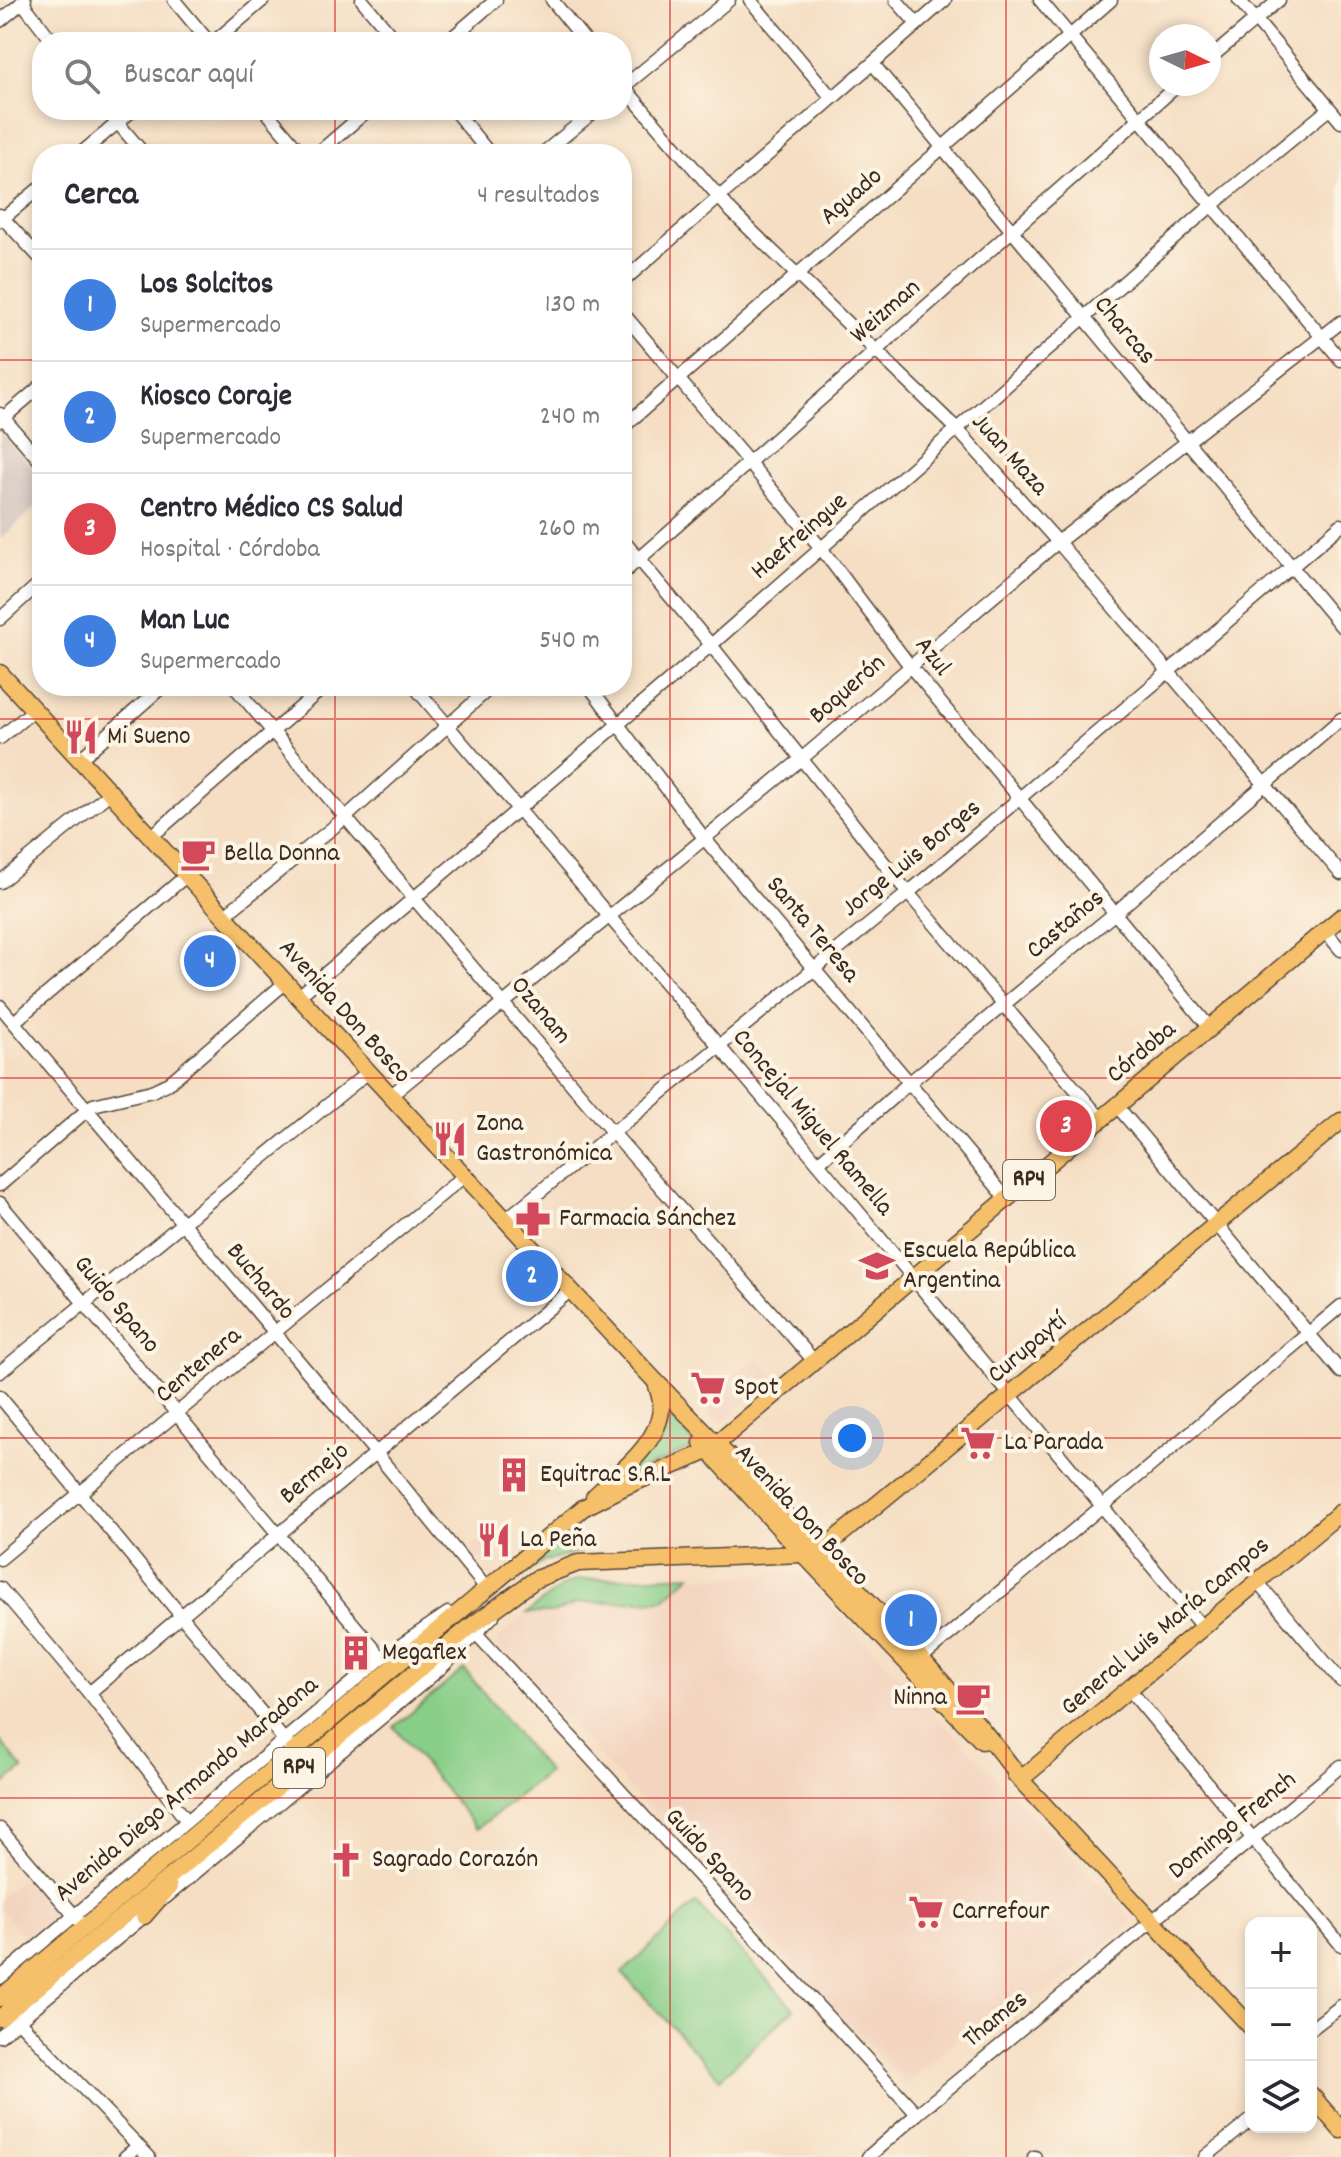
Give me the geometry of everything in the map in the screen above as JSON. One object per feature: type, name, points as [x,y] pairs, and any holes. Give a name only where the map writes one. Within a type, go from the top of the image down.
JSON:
[{"type":"main road","name":"Avenida Don Bosco","points":[[0,673],[463,1177],[655,1381],[956,1716],[1021,1779],[1245,2020]]},
{"type":"main road","name":"Córdoba","points":[[713,1448],[1341,917]]},
{"type":"main road","name":"Curupaytí","points":[[810,1552],[839,1537],[1341,1121]]},
{"type":"main road","points":[[583,1508],[654,1432],[661,1409],[655,1381]]},
{"type":"main road","name":"Avenida Diego Armando Maradona","points":[[7,2012],[90,1932],[191,1826],[583,1508],[713,1448]]},
{"type":"main road","name":"General Luis María Campos","points":[[1021,1779],[1341,1512]]},
{"type":"main road","name":"Avenida Don Bosco","points":[[810,1552],[920,1659],[972,1716],[1021,1779]]},
{"type":"main road","name":"Avenida Diego Armando Maradona","points":[[90,1932],[199,1851],[536,1579],[578,1563],[810,1552]]},
{"type":"main road","points":[[144,1916],[199,1851]]},
{"type":"main road","points":[[1317,2102],[1341,2130]]},
{"type":"street","points":[[174,0],[202,32]]},
{"type":"street","points":[[223,32],[263,0]]},
{"type":"street","points":[[362,0],[389,32]]},
{"type":"street","points":[[459,32],[496,0]]},
{"type":"street","points":[[552,0],[578,32]]},
{"type":"street","points":[[632,80],[729,0]]},
{"type":"street","points":[[750,0],[832,98]]},
{"type":"street","points":[[896,0],[917,24]]},
{"type":"street","points":[[632,273],[945,0]]},
{"type":"street","points":[[1040,0],[1341,360]]},
{"type":"street","name":"Aguado","points":[[632,419],[1111,0]]},
{"type":"street","points":[[1239,0],[1341,122]]},
{"type":"street","points":[[1221,49],[1279,0]]},
{"type":"street","points":[[0,21],[23,1],[46,32]]},
{"type":"street","name":"Charcas","points":[[873,64],[1341,626]]},
{"type":"street","name":"Weizman","points":[[632,565],[1164,96]]},
{"type":"street","name":"Juan Maza","points":[[632,98],[719,199],[957,429],[1058,542],[1341,874]]},
{"type":"street","name":"Haefreingue","points":[[299,996],[711,645],[1212,205],[1329,109]]},
{"type":"street","points":[[115,120],[136,144]]},
{"type":"street","points":[[92,144],[121,120]]},
{"type":"street","points":[[273,120],[294,144]]},
{"type":"street","points":[[329,144],[356,120]]},
{"type":"street","points":[[462,120],[482,144]]},
{"type":"street","points":[[554,144],[584,120]]},
{"type":"street","points":[[32,194],[1,218],[32,250]]},
{"type":"street","name":"Boquerón","points":[[389,1097],[800,760],[1058,542],[1341,322]]},
{"type":"street","name":"Azul","points":[[632,324],[749,460],[821,548],[910,666],[1210,1028]]},
{"type":"street","points":[[32,393],[1,418],[32,452]]},
{"type":"street","name":"Jorge Luis Borges","points":[[505,1220],[908,893],[1341,525]]},
{"type":"street","points":[[632,551],[908,893],[1101,1119]]},
{"type":"street","points":[[0,619],[32,590]]},
{"type":"street","points":[[80,759],[152,696]]},
{"type":"street","name":"Ozanam","points":[[242,696],[613,1133],[815,1362]]},
{"type":"street","points":[[152,836],[313,696]]},
{"type":"street","name":"Concejal Miguel Ramella","points":[[422,696],[818,1163],[1203,1628]]},
{"type":"street","points":[[225,915],[346,817],[480,696]]},
{"type":"street","name":"Santa Teresa","points":[[597,696],[704,838],[1007,1199]]},
{"type":"street","points":[[0,738],[34,710]]},
{"type":"street","name":"Castaños","points":[[818,1163],[1341,719]]},
{"type":"street","points":[[0,882],[111,792]]},
{"type":"street","points":[[14,1022],[187,875]]},
{"type":"street","points":[[1325,931],[1341,950]]},
{"type":"street","points":[[0,1185],[87,1109],[99,1102],[152,1091],[169,1083],[286,982]]},
{"type":"street","name":"Buchardo","points":[[0,1006],[486,1588]]},
{"type":"street","points":[[0,1372],[367,1073]]},
{"type":"street","points":[[1117,1106],[1341,1372]]},
{"type":"street","name":"Centenera","points":[[0,1559],[463,1177]]},
{"type":"street","name":"Guido Spano","points":[[0,1203],[382,1658]]},
{"type":"street","name":"Bermejo","points":[[89,1693],[571,1290]]},
{"type":"street","points":[[920,1659],[1341,1306]]},
{"type":"street","points":[[0,1397],[288,1746]]},
{"type":"street","points":[[1258,1583],[1341,1681]]},
{"type":"street","points":[[0,1588],[89,1693],[191,1826]]},
{"type":"street","name":"Avenida Diego Armando Maradona","points":[[288,1746],[382,1658],[486,1588]]},
{"type":"street","name":"Guido Spano","points":[[473,1631],[917,2114]]},
{"type":"street","name":"Avenida Diego Armando Maradona","points":[[0,1978],[90,1932],[144,1916],[441,1668],[473,1631]]},
{"type":"street","points":[[1129,1689],[1341,1945]]},
{"type":"street","name":"Domingo French","points":[[1153,1920],[1341,1766]]},
{"type":"street","points":[[0,1829],[90,1932]]},
{"type":"street","name":"Thames","points":[[869,2156],[1153,1920]]},
{"type":"street","points":[[1317,2024],[1341,2006]]},
{"type":"street","points":[[7,2012],[149,2157]]},
{"type":"street","name":"Avenida Diego Armando Maradona","points":[[0,2036],[7,2012]]},
{"type":"street","points":[[1205,2157],[1245,2125]]},
{"type":"street","points":[[125,2157],[138,2146]]},
{"type":"shaded area","points":[[0,431],[32,468],[32,511],[0,539]]},
{"type":"shaded area","points":[[757,1356],[775,1376],[720,1424],[699,1403]]},
{"type":"shaded area","points":[[487,1524],[502,1540],[480,1559],[470,1548],[481,1539],[476,1533]]},
{"type":"shaded area","points":[[799,1573],[1132,1918],[1131,1923],[1045,1995],[1016,1994],[981,2026],[970,2027],[907,2085],[752,1923],[496,1645],[498,1638],[541,1600],[578,1580]]},
{"type":"shaded area","points":[[26,1874],[57,1912],[25,1939],[0,1909],[0,1897]]},
{"type":"green space","points":[[669,1420],[675,1421],[694,1443],[692,1448],[621,1479],[650,1450]]},
{"type":"green space","points":[[566,1535],[580,1552],[545,1561],[520,1577],[100,1925],[99,1921]]},
{"type":"green space","points":[[691,1575],[663,1600],[577,1603],[553,1613],[527,1613],[561,1587],[578,1580]]},
{"type":"green space","points":[[464,1669],[548,1772],[477,1829],[394,1727]]},
{"type":"green space","points":[[0,1740],[23,1769],[0,1787]]},
{"type":"green space","points":[[696,1903],[794,2009],[720,2078],[622,1973]]},
{"type":"place","name":"Mi Sueno","points":[[81,737]]},
{"type":"place","name":"Bella Donna","points":[[198,854]]},
{"type":"place","name":"Man Luc","points":[[210,961]]},
{"type":"place","name":"Centro Médico CS Salud","points":[[1066,1126]]},
{"type":"place","name":"Zona Gastronómica","points":[[450,1139]]},
{"type":"place","name":"Farmacia Sánchez","points":[[533,1219]]},
{"type":"place","name":"Escuela República Argentina","points":[[877,1266]]},
{"type":"place","name":"Kiosco Coraje","points":[[532,1276]]},
{"type":"place","name":"Spot","points":[[708,1388]]},
{"type":"place","name":"La Parada","points":[[978,1443]]},
{"type":"place","name":"Equitrac S.R.L","points":[[514,1475]]},
{"type":"place","name":"La Peña","points":[[494,1540]]},
{"type":"place","name":"Los Solcitos","points":[[911,1620]]},
{"type":"place","name":"Megaflex","points":[[356,1653]]},
{"type":"place","name":"Ninna","points":[[973,1698]]},
{"type":"place","name":"Sagrado Corazón","points":[[346,1860]]},
{"type":"place","name":"Carrefour","points":[[926,1912]]}]
